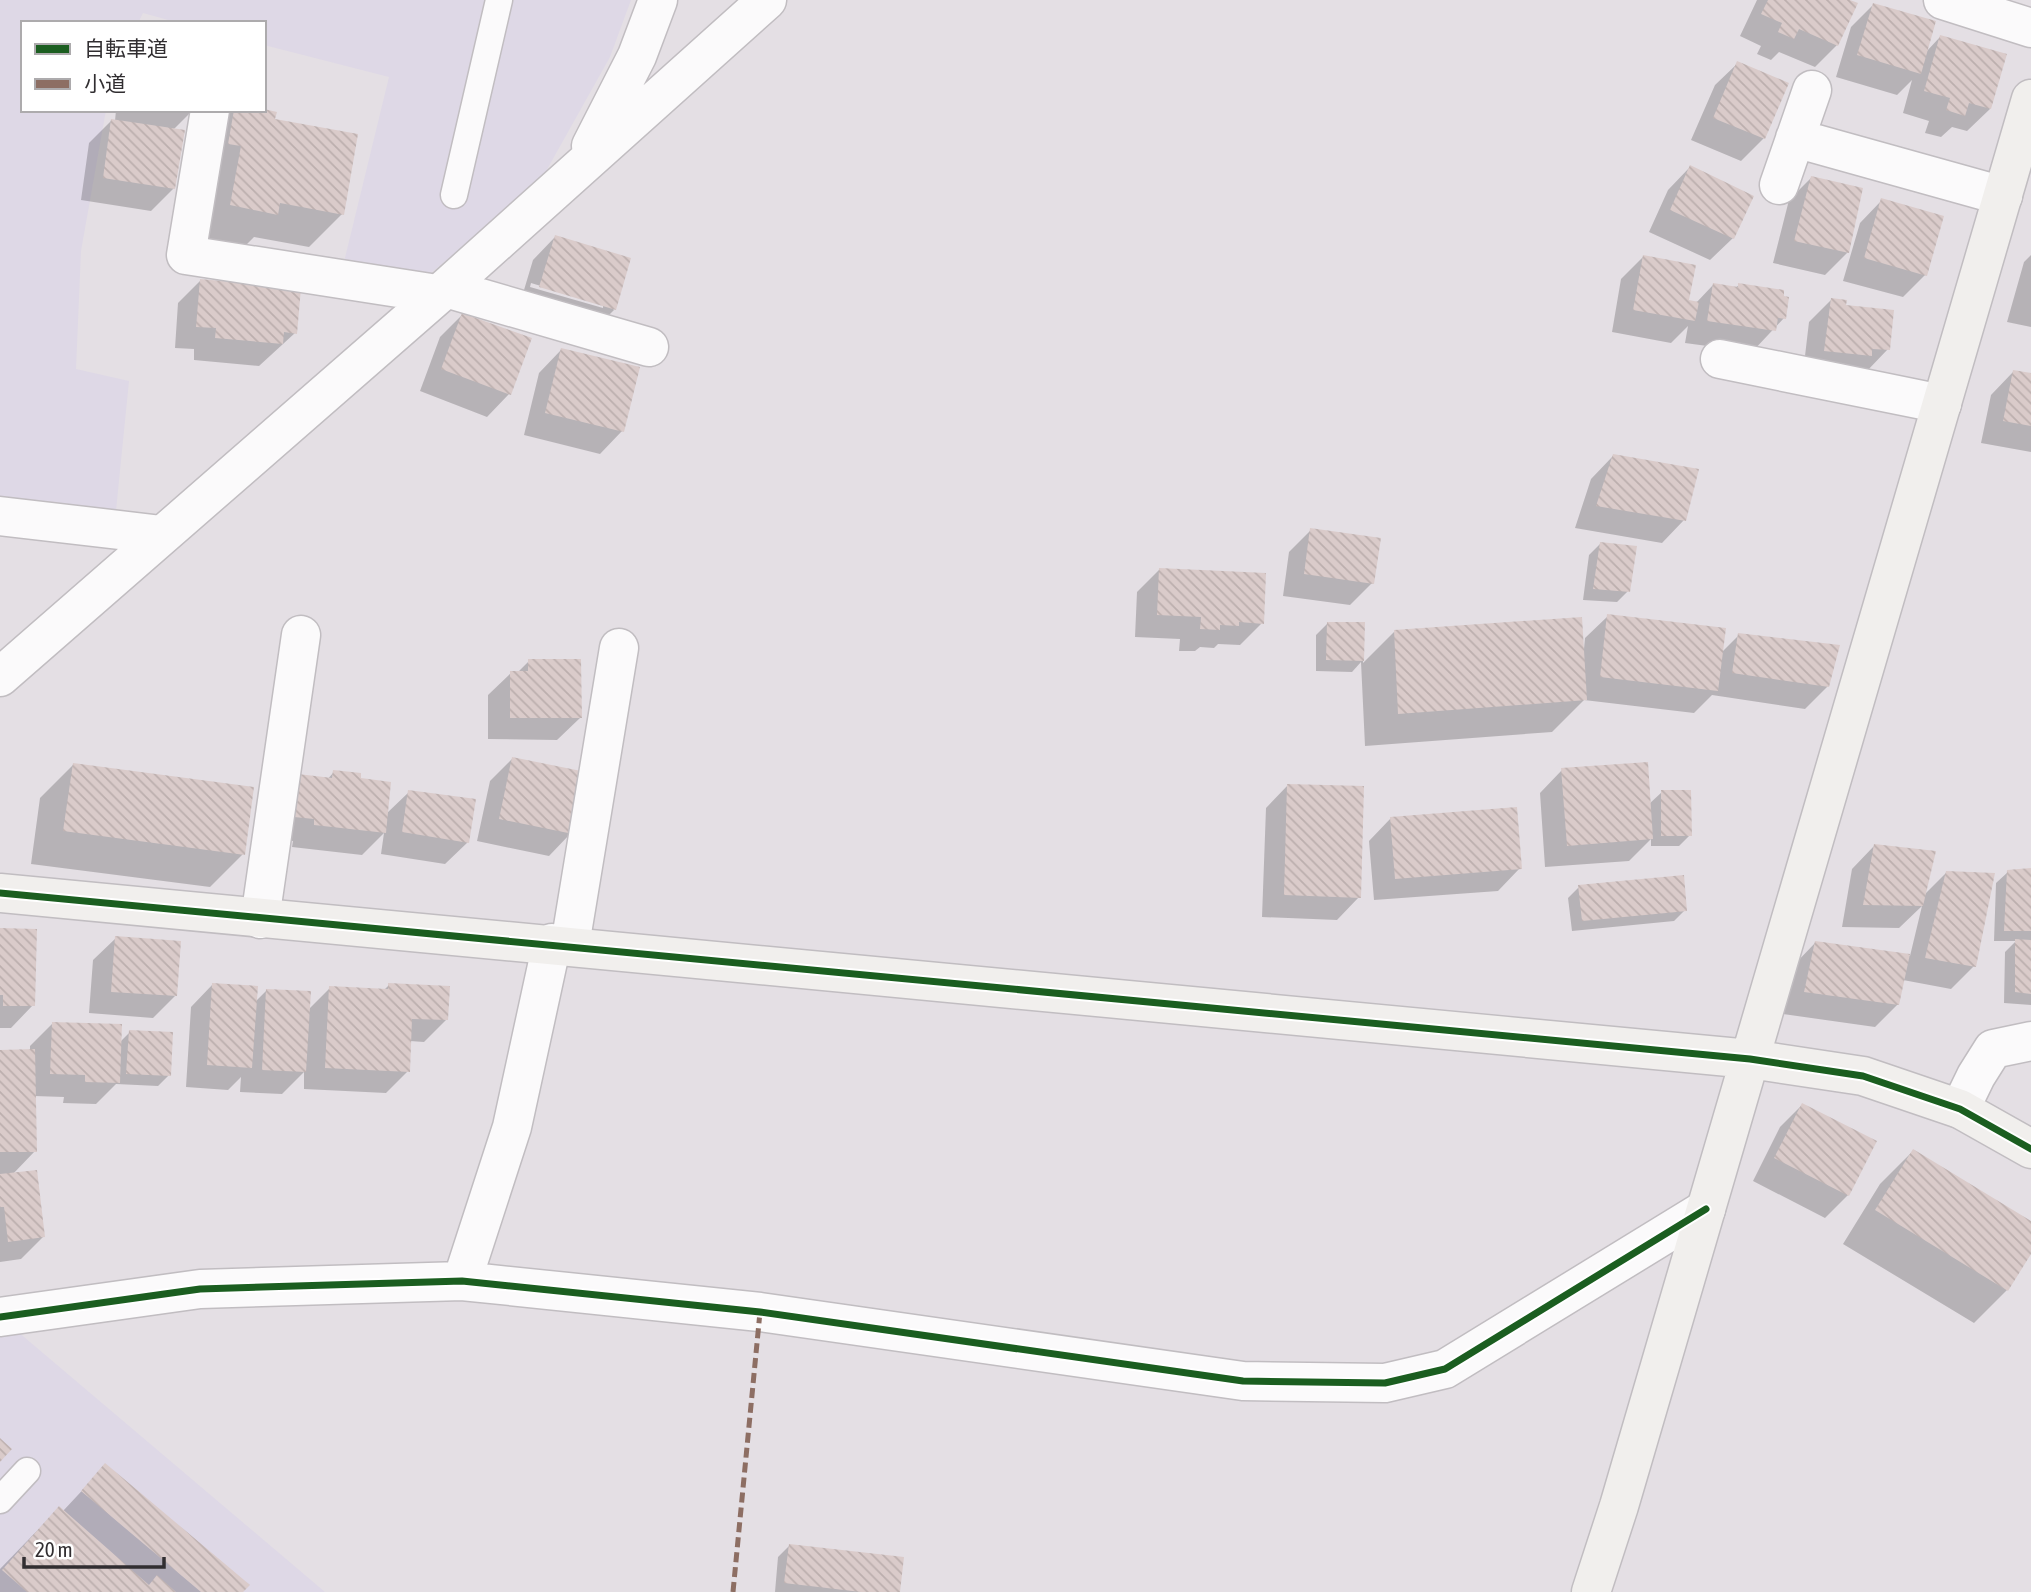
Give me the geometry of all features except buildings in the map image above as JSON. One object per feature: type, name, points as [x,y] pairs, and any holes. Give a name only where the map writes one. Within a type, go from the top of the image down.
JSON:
[{"type":"street","points":[[579,170],[637,56],[658,0]]},
{"type":"street","points":[[0,677],[579,170],[767,0]]},
{"type":"street","points":[[1943,0],[2031,28]]},
{"type":"street","points":[[1779,185],[1812,90]]},
{"type":"street","points":[[1591,1592],[1751,1059],[2031,99]]},
{"type":"street","points":[[210,112],[186,255],[441,291],[649,347]]},
{"type":"street","points":[[1795,138],[2003,196]]},
{"type":"street","points":[[1720,359],[1942,404]]},
{"type":"street","points":[[0,516],[162,535]]},
{"type":"street","points":[[260,919],[301,635]]},
{"type":"street","points":[[462,1281],[512,1127],[561,944],[619,648]]},
{"type":"street","points":[[0,893],[260,919],[561,944],[1751,1059],[1863,1076],[1960,1109],[2031,1149]]},
{"type":"street","points":[[1960,1109],[1993,1049],[2031,1041]]},
{"type":"street","points":[[0,1317],[200,1289],[462,1281],[760,1312],[1243,1381],[1385,1383],[1445,1369],[1706,1209]]},
{"type":"lane","points":[[454,195],[499,0]]},
{"type":"lane","points":[[0,1500],[27,1471]]},
{"type":"shaded area","points":[[0,0],[631,0],[610,57],[540,182],[431,273],[344,262],[389,77],[266,46],[266,21],[172,21],[143,13],[139,21],[21,21],[21,112],[106,112],[81,251],[76,369],[129,381],[116,511],[0,500]]},
{"type":"shaded area","points":[[17,1331],[325,1592],[0,1592],[0,1335]]},
{"type":"marked path","points":[[733,1592],[760,1312]]},
{"type":"cycle path","points":[[0,893],[1750,1059],[1863,1076],[1960,1109],[2031,1149]]},
{"type":"cycle path","points":[[0,1317],[200,1289],[462,1281],[760,1312],[1243,1381],[1385,1383],[1445,1369],[1706,1209]]}]
